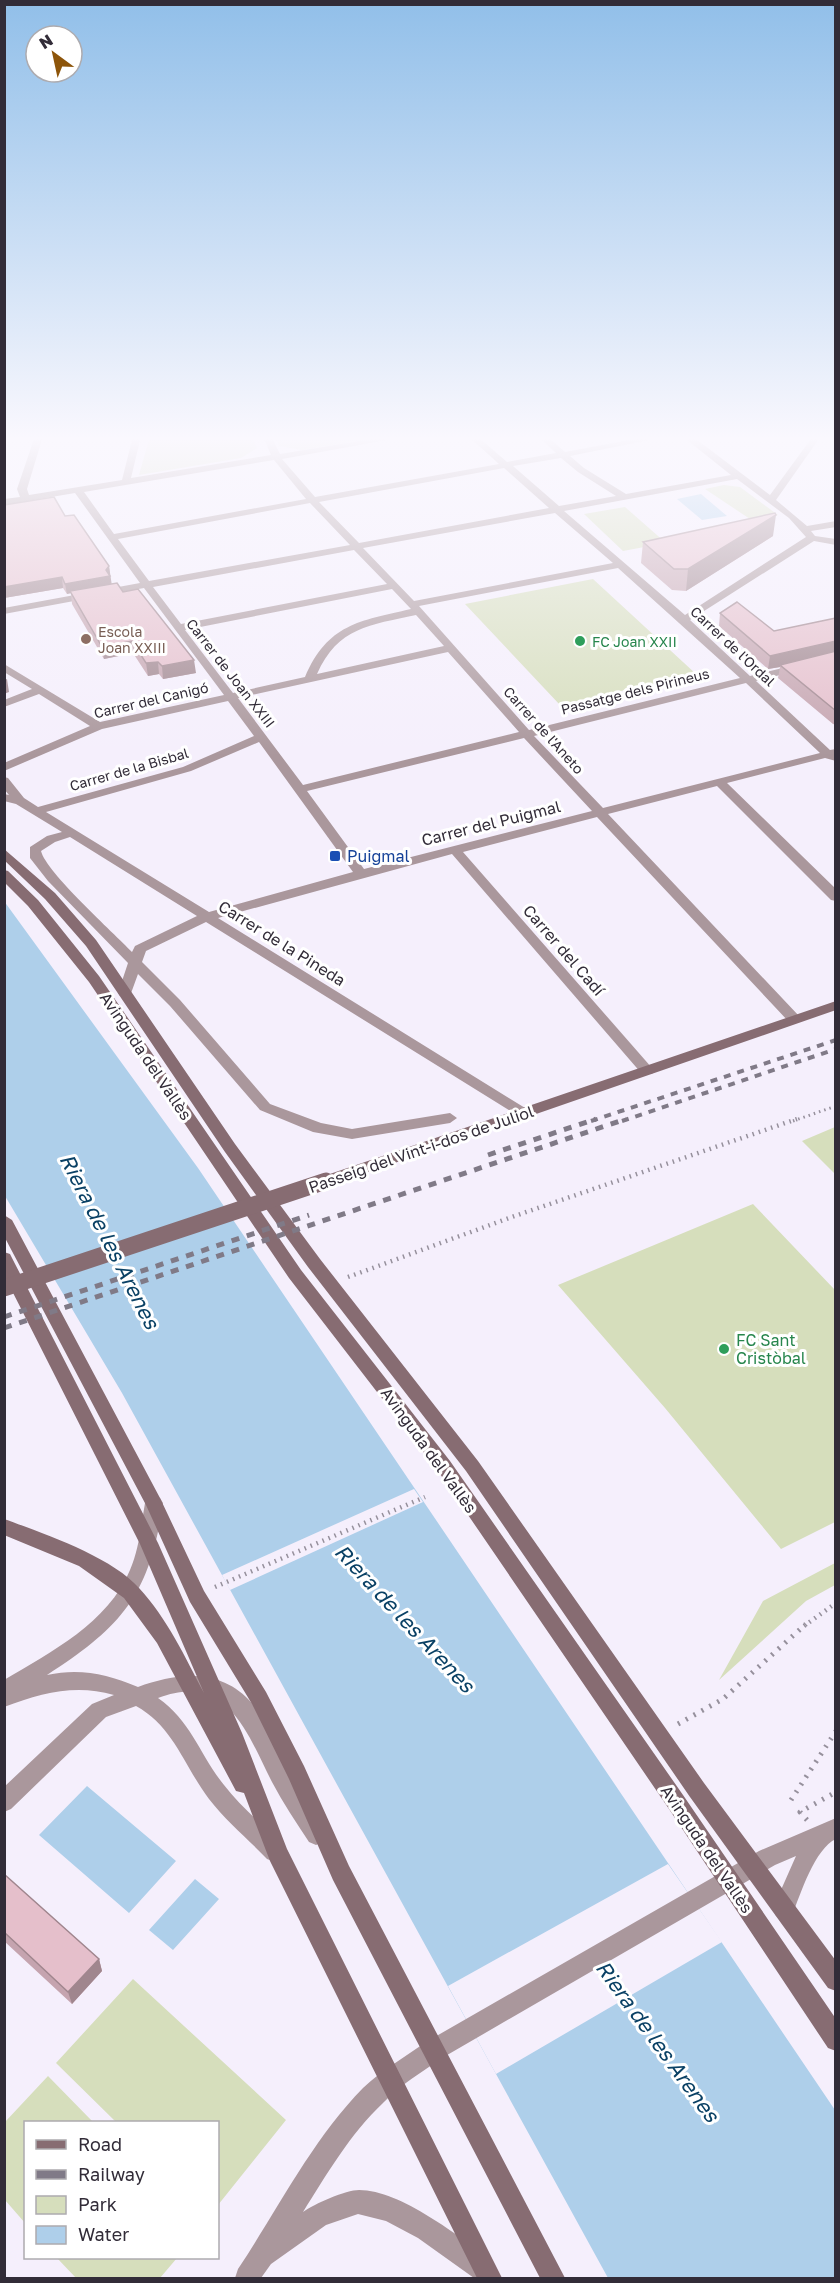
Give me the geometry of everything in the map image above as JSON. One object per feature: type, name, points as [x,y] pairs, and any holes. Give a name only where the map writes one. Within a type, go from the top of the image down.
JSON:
[{"type":"main road","name":"Avinguda del Vallès","points":[[4,853],[62,909],[113,974],[230,1149],[290,1231],[472,1466],[752,1866],[836,1980]]},
{"type":"main road","name":"Avinguda del Vallès","points":[[4,874],[33,903],[94,979],[296,1274],[453,1479],[836,2040]]},
{"type":"main road","name":"Passeig del Vint-i-dos de Juliol","points":[[4,1288],[525,1114],[836,1005]]},
{"type":"main road","points":[[4,1220],[154,1503],[197,1596],[259,1698],[297,1773],[341,1873],[554,2278]]},
{"type":"main road","points":[[4,1258],[149,1543],[211,1687],[278,1854],[488,2275]]},
{"type":"main road","points":[[4,1527],[86,1560],[131,1592],[164,1637],[218,1741],[264,1819]]},
{"type":"street","name":"Carrer de Joan XXIII","points":[[115,543],[144,585],[302,789],[361,873]]},
{"type":"street","name":"Carrer de l'Aneto","points":[[353,543],[415,608],[526,734],[794,1019]]},
{"type":"street","points":[[4,610],[381,543]]},
{"type":"street","name":"Carrer de l'Ordal","points":[[594,543],[684,620],[833,756]]},
{"type":"street","points":[[684,620],[795,543]]},
{"type":"street","points":[[309,680],[313,669],[336,637],[367,625],[415,608],[619,565]]},
{"type":"street","points":[[177,628],[394,585]]},
{"type":"street","name":"Carrer del Canigó","points":[[6,770],[98,726],[451,648]]},
{"type":"street","name":"Passatge dels Pirineus","points":[[302,789],[836,658]]},
{"type":"street","points":[[4,668],[98,726]]},
{"type":"street","points":[[4,704],[40,690]]},
{"type":"street","name":"Carrer de la Bisbal","points":[[36,811],[187,769],[262,737]]},
{"type":"street","name":"Carrer del Puigmal","points":[[125,993],[140,949],[206,917],[361,873],[719,782],[833,756]]},
{"type":"street","name":"Carrer de la Pineda","points":[[4,780],[20,801]]},
{"type":"street","points":[[719,782],[836,897]]},
{"type":"street","name":"Carrer de la Pineda","points":[[4,797],[20,801],[525,1114]]},
{"type":"street","points":[[72,833],[40,844],[34,850],[36,858],[51,879],[175,1003],[265,1107],[318,1128],[352,1134],[450,1118]]},
{"type":"street","name":"Carrer del Cadí","points":[[455,850],[647,1071]]},
{"type":"street","name":"Carrer del Puigmal","points":[[113,974],[135,963]]},
{"type":"street","points":[[4,1691],[83,1642],[131,1592],[141,1571],[149,1543],[154,1503]]},
{"type":"street","points":[[4,1698],[45,1684],[73,1680],[93,1681],[135,1695],[156,1707],[181,1732],[218,1794],[278,1854]]},
{"type":"street","points":[[4,1802],[99,1710],[162,1687],[189,1683],[211,1687],[230,1694],[244,1708],[283,1782],[341,1873]]},
{"type":"street","points":[[253,2269],[342,2133],[365,2103],[390,2080],[434,2050],[752,1866],[827,1832]]},
{"type":"street","points":[[784,1908],[796,1876],[827,1832]]},
{"type":"street","points":[[253,2269],[319,2215],[357,2202],[389,2210],[427,2229],[488,2275]]},
{"type":"path","points":[[342,1280],[509,1218],[836,1106]]},
{"type":"path","points":[[215,1587],[425,1497]]},
{"type":"path","points":[[678,1724],[723,1699],[817,1614],[836,1603]]},
{"type":"path","points":[[791,1800],[836,1731]]},
{"type":"path","points":[[827,1832],[800,1812],[836,1792]]},
{"type":"green space","points":[[614,543],[666,543],[623,551]]},
{"type":"green space","name":"FC Joan XXII","points":[[593,579],[696,674],[560,705],[465,604]]},
{"type":"green space","points":[[835,1127],[835,1174],[802,1141]]},
{"type":"green space","name":"FC Sant Cristòbal","points":[[753,1204],[835,1290],[835,1522],[781,1549],[665,1408],[558,1285]]},
{"type":"green space","points":[[835,1563],[835,1585],[806,1601],[719,1680],[763,1601]]},
{"type":"green space","points":[[133,1979],[286,2120],[219,2204],[219,2121],[115,2121],[56,2063]]},
{"type":"green space","points":[[48,2076],[92,2121],[24,2121],[24,2222],[5,2200],[5,2122]]},
{"type":"green space","points":[[58,2259],[176,2259],[160,2278],[76,2278]]},
{"type":"water","name":"Riera de les Arenes","points":[[4,901],[198,1168],[835,2110],[835,2278],[608,2278],[122,1393],[5,1196]]},
{"type":"water","points":[[87,1786],[176,1861],[129,1913],[39,1835]]},
{"type":"water","points":[[195,1879],[219,1899],[173,1950],[149,1930]]},
{"type":"pier","points":[[414,1489],[423,1502],[230,1590],[222,1575]]},
{"type":"pier","points":[[668,1864],[722,1942],[496,2074],[448,1986]]},
{"type":"building","points":[[4,543],[93,543],[109,566],[106,570],[110,576],[65,584],[62,577],[4,587]]},
{"type":"building","points":[[644,543],[731,543],[688,569],[674,569]]},
{"type":"building","points":[[117,583],[123,592],[138,589],[194,660],[162,666],[158,662],[146,663],[132,641],[102,647],[70,591]]},
{"type":"building","points":[[737,602],[774,631],[836,618],[836,641],[770,656],[720,613]]},
{"type":"building","points":[[836,651],[836,711],[780,665]]},
{"type":"building","points":[[4,1874],[99,1959],[68,1992],[4,1932]]},
{"type":"railway","points":[[591,1121],[836,1040]]},
{"type":"railway","points":[[622,1121],[836,1049]]},
{"type":"railway","points":[[488,1155],[596,1119]]},
{"type":"railway","points":[[4,1328],[626,1119]]},
{"type":"railway","points":[[4,1317],[309,1215]]},
{"type":"place","name":"Escola Joan XXIII","points":[[86,639]]},
{"type":"place","name":"FC Joan XXII","points":[[580,641]]},
{"type":"place","name":"Puigmal","points":[[335,856]]},
{"type":"place","name":"FC Sant Cristòbal","points":[[724,1349]]}]
